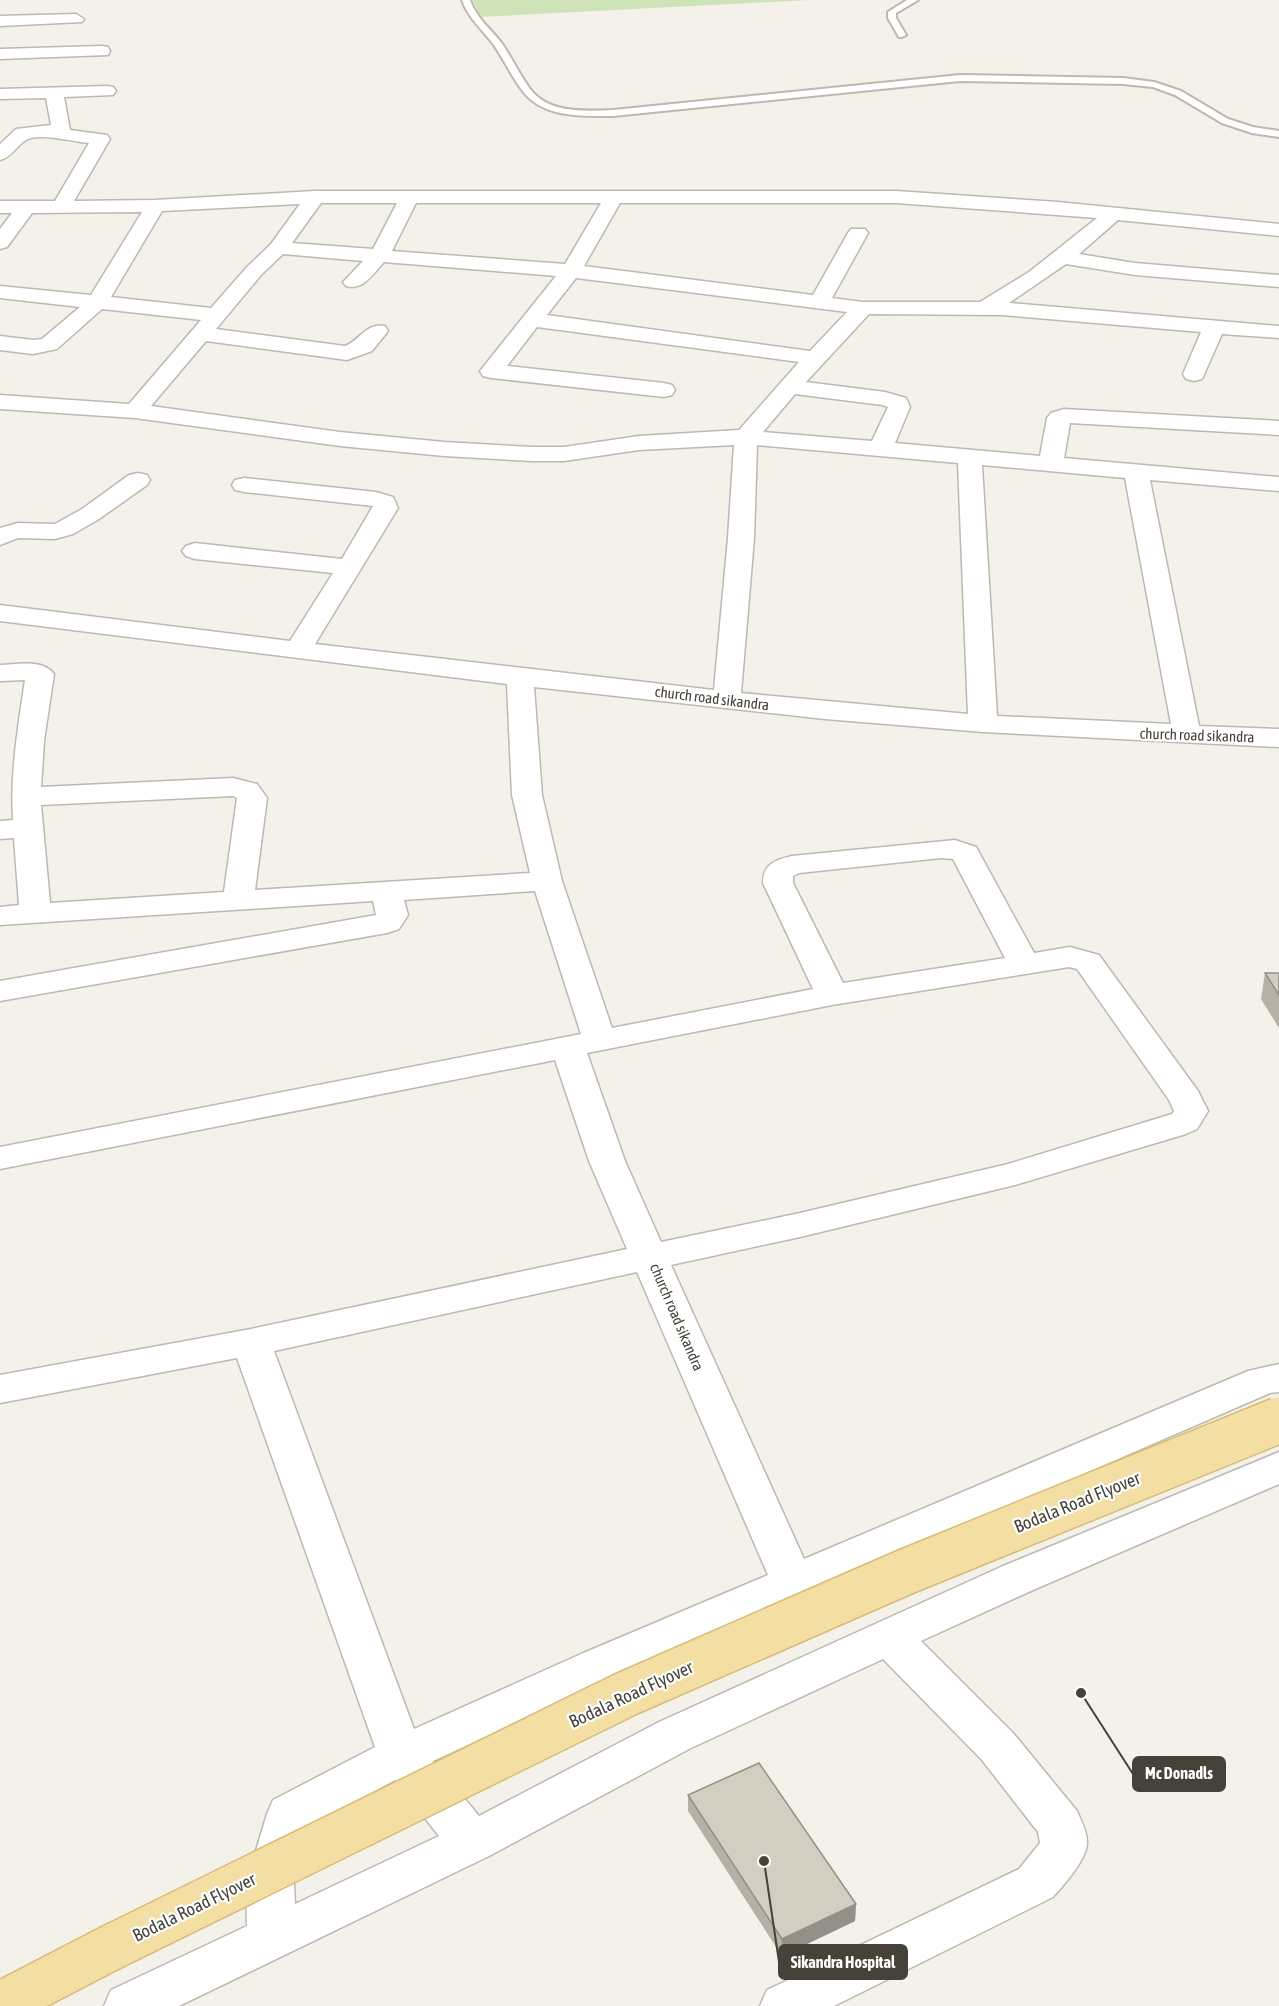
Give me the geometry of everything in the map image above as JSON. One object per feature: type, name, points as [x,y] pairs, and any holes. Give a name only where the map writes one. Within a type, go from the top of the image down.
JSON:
[{"type":"main road","name":"Bodala Road Flyover","points":[[0,2005],[110,1948],[626,1694],[905,1572],[1279,1420]]},
{"type":"street","points":[[0,21],[76,19]]},
{"type":"street","points":[[0,54],[102,51]]},
{"type":"street","points":[[0,94],[107,91]]},
{"type":"street","points":[[54,93],[60,130],[64,135],[101,139],[61,207]]},
{"type":"street","points":[[0,154],[22,133],[60,130]]},
{"type":"street","points":[[353,282],[380,255],[410,196]]},
{"type":"street","points":[[135,411],[254,271],[278,248],[315,197]]},
{"type":"street","points":[[0,207],[155,206],[315,197],[896,197],[1114,213],[1279,230]]},
{"type":"street","points":[[614,197],[571,271],[491,370],[493,373],[664,390]]},
{"type":"street","points":[[0,343],[33,347],[49,344],[97,303],[155,206]]},
{"type":"street","points":[[0,243],[26,207]]},
{"type":"street","points":[[986,308],[1014,292],[1063,257],[1114,213]]},
{"type":"street","points":[[820,301],[858,233]]},
{"type":"street","points":[[278,248],[571,271],[863,308],[986,308],[1279,332]]},
{"type":"street","points":[[1063,257],[1141,270],[1279,281]]},
{"type":"street","points":[[0,292],[217,315]]},
{"type":"street","points":[[727,700],[741,538],[746,437],[815,358],[863,308]]},
{"type":"street","points":[[533,320],[815,358]]},
{"type":"street","points":[[1194,374],[1214,326]]},
{"type":"street","points":[[201,334],[347,353],[364,346],[377,331]]},
{"type":"street","points":[[790,387],[885,399],[898,404],[899,407],[881,447]]},
{"type":"street","points":[[0,402],[135,411],[340,439],[444,449],[564,454],[639,443],[746,437],[1051,462],[1278,487]]},
{"type":"street","points":[[1051,462],[1059,418],[1062,416],[1279,429]]},
{"type":"street","points":[[970,456],[983,724]]},
{"type":"street","points":[[1136,471],[1187,735]]},
{"type":"street","points":[[0,537],[17,529],[47,531],[66,528],[138,480]]},
{"type":"street","points":[[244,485],[384,502],[386,508],[298,648]]},
{"type":"street","points":[[195,551],[348,567]]},
{"type":"street","points":[[0,613],[520,677]]},
{"type":"street","points":[[0,673],[34,672],[40,674],[30,741],[26,797],[35,914]]},
{"type":"street","name":"church road sikandra","points":[[793,1583],[607,1161],[584,1045],[527,795],[520,677],[825,711],[983,724],[1279,738]]},
{"type":"street","points":[[26,797],[233,787],[247,790],[252,798],[238,901]]},
{"type":"street","points":[[0,830],[29,827]]},
{"type":"street","points":[[831,995],[778,882],[778,872],[792,865],[941,849],[955,849],[965,853],[1024,964]]},
{"type":"street","points":[[0,916],[547,881]]},
{"type":"street","points":[[0,991],[376,926],[388,922],[392,915],[386,892]]},
{"type":"street","points":[[0,1158],[831,995],[1070,957],[1088,962],[1186,1099],[1191,1111],[1185,1121],[1174,1126],[1015,1174],[800,1225],[251,1342],[0,1389]]},
{"type":"street","points":[[251,1342],[401,1755],[472,1842]]},
{"type":"street","points":[[272,1938],[270,1883],[290,1814],[401,1755],[597,1666],[1263,1381],[1279,1378]]},
{"type":"street","points":[[129,2006],[472,1842],[675,1736],[1018,1578],[1279,1467]]},
{"type":"street","points":[[785,2006],[1036,1882],[1054,1862],[1064,1844],[1060,1826],[998,1747],[889,1637]]},
{"type":"lane","points":[[466,0],[474,15],[496,41],[530,94],[544,104],[564,111],[613,113],[960,78],[1124,81],[1154,85],[1178,93],[1225,121],[1252,130],[1279,134]]},
{"type":"lane","points":[[902,35],[892,18],[892,12],[914,0]]},
{"type":"green space","points":[[473,0],[809,0],[481,17]]},
{"type":"building","points":[[1265,973],[1279,973],[1279,995]]},
{"type":"building","points":[[759,1763],[856,1904],[782,1939],[688,1795]]},
{"type":"place","name":"Mc Donadls","points":[[1081,1693]]},
{"type":"place","name":"Sikandra Hospital","points":[[764,1861]]}]
